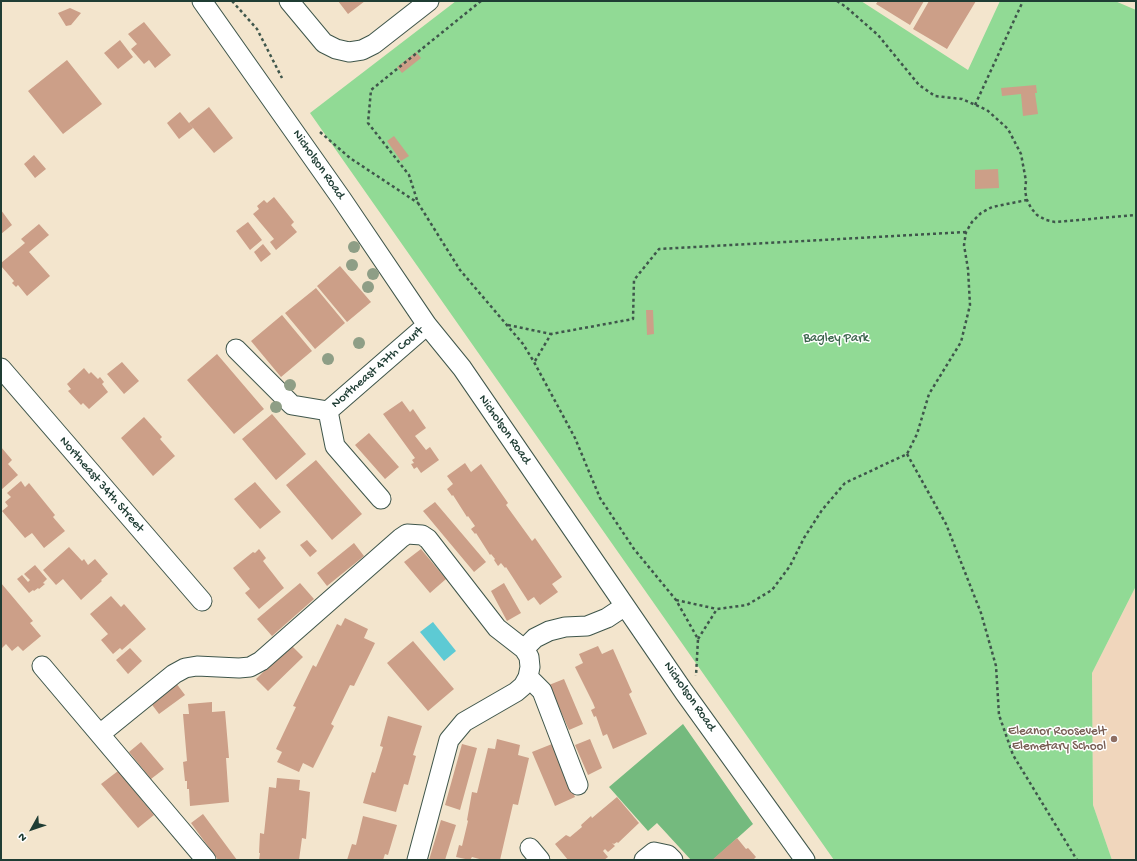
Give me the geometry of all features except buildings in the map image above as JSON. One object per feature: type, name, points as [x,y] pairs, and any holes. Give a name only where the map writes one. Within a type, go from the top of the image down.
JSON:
[{"type":"street","name":"Nicholson Road","points":[[202,1],[341,198],[427,325],[462,368],[684,692],[805,860]]},
{"type":"street","points":[[289,1],[324,43],[336,49],[349,52],[362,50],[374,44],[429,1]]},
{"type":"street","name":"Northeast 47th Court","points":[[328,411],[427,325]]},
{"type":"street","points":[[236,349],[292,405],[328,411],[335,446],[381,499]]},
{"type":"street","name":"Northeast 34th Street","points":[[1,368],[202,601]]},
{"type":"street","points":[[100,734],[174,674],[184,668],[197,666],[238,668],[250,667],[261,661],[395,543],[408,534],[422,535],[428,539],[497,628],[524,649],[529,658],[530,668],[524,686],[464,722],[449,740],[416,860]]},
{"type":"street","points":[[524,649],[535,638],[549,631],[564,627],[587,626],[607,618],[625,606]]},
{"type":"street","points":[[42,666],[206,860]]},
{"type":"street","points":[[528,677],[542,691],[578,785]]},
{"type":"street","points":[[644,860],[654,852],[668,855],[673,860]]},
{"type":"path","points":[[232,1],[257,29],[282,79]]},
{"type":"path","points":[[481,1],[372,90],[368,123],[409,175],[418,203],[460,270],[523,344],[575,438],[600,498],[634,549],[676,600],[698,639]]},
{"type":"path","points":[[837,1],[878,35],[919,85],[935,96],[962,99],[987,110],[1008,130],[1021,154],[1026,181],[1025,191],[1027,200],[1031,208],[1038,215],[1046,220],[1055,222],[1136,215]]},
{"type":"path","points":[[975,105],[1023,1]]},
{"type":"path","points":[[315,128],[350,158],[418,203]]},
{"type":"path","points":[[676,600],[717,609],[747,605],[772,590],[790,566],[804,538],[822,510],[845,483],[907,454],[917,434],[929,394],[961,342],[970,305],[968,269],[964,244],[966,232],[972,222],[981,213],[992,207],[1027,200]]},
{"type":"path","points":[[507,325],[551,334],[633,319],[634,280],[658,249],[966,232]]},
{"type":"path","points":[[534,362],[551,334]]},
{"type":"path","points":[[907,454],[946,524],[981,613],[996,666],[999,715],[1013,755],[1077,860]]},
{"type":"path","points":[[684,692],[696,678],[698,639],[717,609]]},
{"type":"shaded area","name":"Eleanor Roosevelt Elemetary School","points":[[1136,586],[1136,860],[1112,860],[1093,805],[1092,673]]},
{"type":"green space","name":"Bagley Park","points":[[456,1],[861,1],[968,70],[1000,1],[1115,1],[1136,10],[1136,586],[1092,673],[1093,805],[1112,860],[834,860],[310,113]]},
{"type":"green space","points":[[683,724],[753,824],[713,860],[691,860],[657,823],[648,831],[609,787]]},
{"type":"water","points":[[433,622],[456,651],[444,661],[420,632]]},
{"type":"place","name":"Eleanor Roosevelt Elemetary School","points":[[1114,739]]}]
